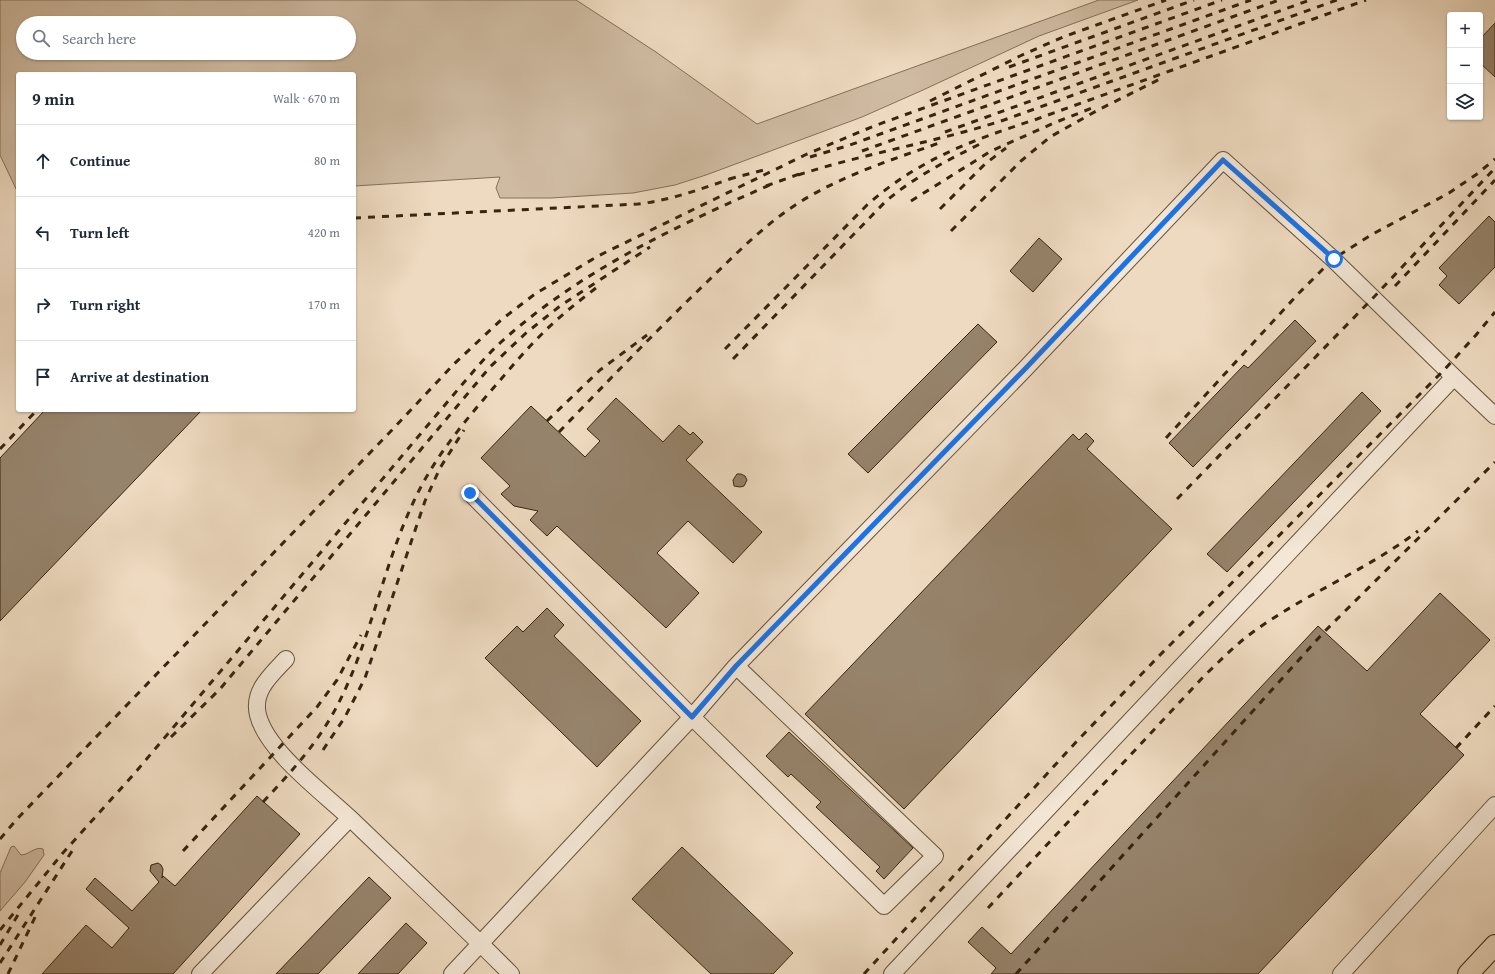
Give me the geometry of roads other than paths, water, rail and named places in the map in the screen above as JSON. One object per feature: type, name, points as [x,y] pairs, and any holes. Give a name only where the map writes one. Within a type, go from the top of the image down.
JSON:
[{"type":"main road","points":[[1468,974],[1495,945]]},
{"type":"lane","points":[[452,974],[692,717],[736,666],[1025,369],[1223,160],[1334,259],[1454,378],[1495,416]]},
{"type":"lane","points":[[892,974],[1454,378]]},
{"type":"lane","points":[[470,493],[692,717],[884,906],[935,856],[736,666]]},
{"type":"lane","points":[[286,659],[264,682],[260,691],[257,711],[262,728],[270,740],[295,768],[350,818],[511,974]]},
{"type":"lane","points":[[1342,974],[1495,804]]},
{"type":"lane","points":[[200,974],[350,818]]},
{"type":"railway","points":[[930,101],[1020,56],[1063,37],[1166,0]]},
{"type":"railway","points":[[1009,67],[1194,0]]},
{"type":"railway","points":[[0,839],[17,819],[454,364],[501,320],[535,294],[598,256],[807,154],[874,126],[1222,0]]},
{"type":"railway","points":[[810,157],[850,145],[1251,0]]},
{"type":"railway","points":[[862,151],[1279,0]]},
{"type":"railway","points":[[945,132],[1310,0]]},
{"type":"railway","points":[[798,175],[849,160],[953,135],[1004,120],[1337,0]]},
{"type":"railway","points":[[725,349],[867,205],[906,175],[927,163],[969,143],[1366,0]]},
{"type":"railway","points":[[951,231],[1021,161],[1050,137],[1098,110],[1164,77]]},
{"type":"railway","points":[[911,201],[991,151],[1092,108]]},
{"type":"railway","points":[[559,432],[689,299],[763,229],[816,192],[869,168],[942,142]]},
{"type":"railway","points":[[733,359],[885,202],[919,177],[982,143]]},
{"type":"railway","points":[[940,209],[985,164],[1006,148]]},
{"type":"railway","points":[[1166,438],[1299,293],[1333,259],[1371,235],[1449,193],[1477,174],[1495,159]]},
{"type":"railway","points":[[1177,499],[1373,298],[1495,168]]},
{"type":"railway","points":[[729,179],[768,169]]},
{"type":"railway","points":[[766,186],[802,173]]},
{"type":"railway","points":[[356,218],[638,204],[674,197],[733,178]]},
{"type":"railway","points":[[1395,286],[1495,180]]},
{"type":"railway","points":[[0,930],[62,854],[134,774],[460,387],[500,343],[562,294],[629,253],[664,234],[772,184]]},
{"type":"railway","points":[[171,737],[220,689],[490,367],[526,333],[560,306],[650,247]]},
{"type":"railway","points":[[263,802],[312,746],[321,734],[336,708],[348,684],[358,658],[402,528],[429,473],[447,445],[489,393],[525,352],[558,319],[596,288]]},
{"type":"railway","points":[[864,974],[1077,741],[1159,656],[1445,369],[1495,312]]},
{"type":"railway","points":[[547,421],[600,370],[647,335]]},
{"type":"railway","points":[[0,449],[35,412]]},
{"type":"railway","points":[[323,750],[345,717],[365,678],[425,501],[440,468],[464,430]]},
{"type":"railway","points":[[1016,974],[1324,632],[1495,462]]},
{"type":"railway","points":[[988,908],[1205,675],[1234,647],[1273,618],[1378,558],[1418,531]]},
{"type":"railway","points":[[183,851],[317,707],[337,680],[361,635]]},
{"type":"railway","points":[[1456,748],[1495,706]]},
{"type":"railway","points":[[0,963],[74,848]]},
{"type":"railway","points":[[8,974],[38,911]]},
{"type":"railway","points":[[0,945],[19,913]]}]
